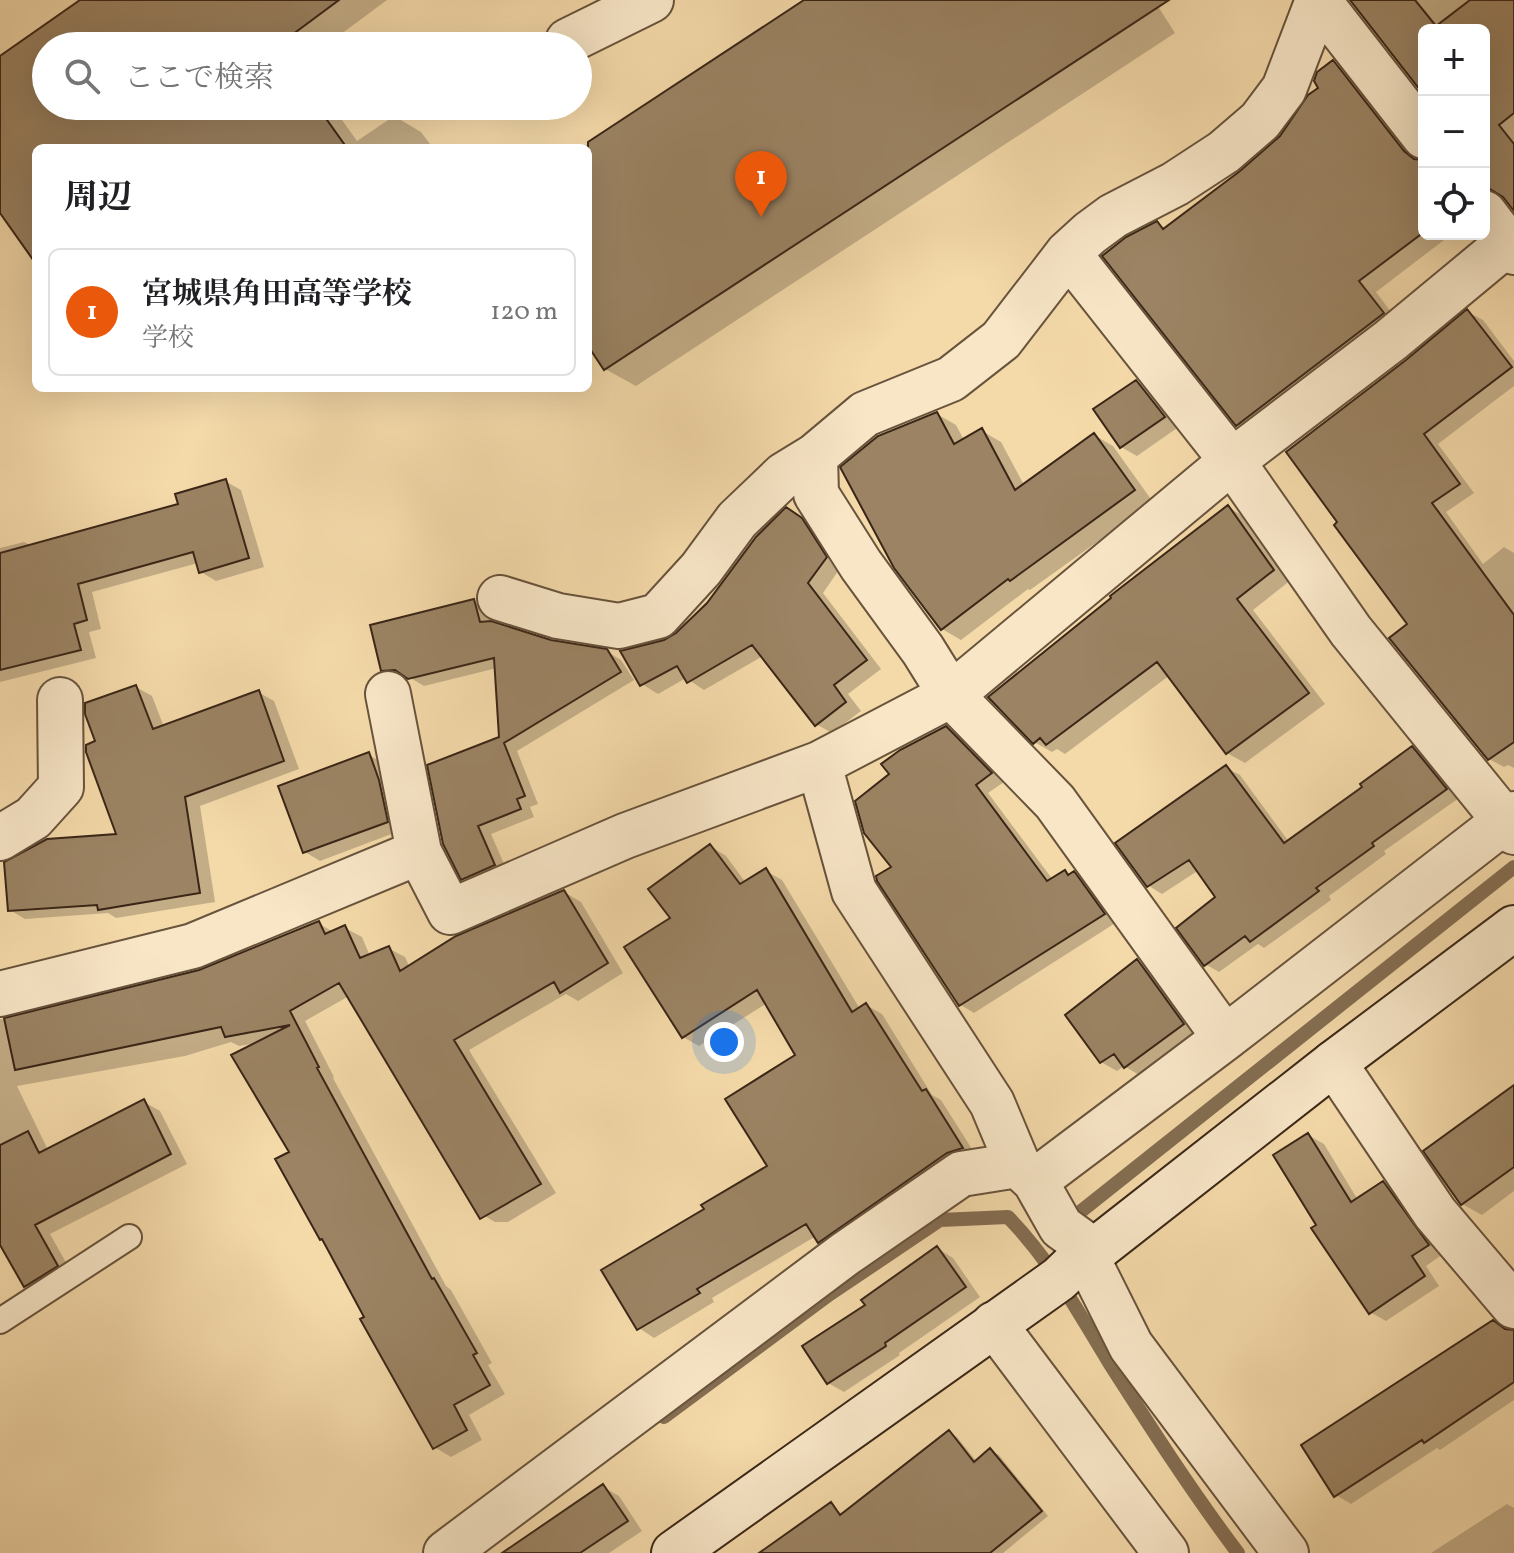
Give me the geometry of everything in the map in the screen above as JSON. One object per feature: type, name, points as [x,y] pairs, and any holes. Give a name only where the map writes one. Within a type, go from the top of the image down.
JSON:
[{"type":"street","points":[[586,32],[651,0]]},
{"type":"street","points":[[500,598],[558,616],[619,626],[658,616],[701,569],[737,520],[784,475],[815,456],[865,414],[951,379],[1001,340],[1068,253],[1113,216],[1175,184],[1224,152],[1260,121],[1284,89],[1318,0],[1418,128]]},
{"type":"street","points":[[388,694],[419,852],[450,912],[625,836],[819,764],[951,695],[1232,461],[1391,340],[1505,237]]},
{"type":"street","points":[[446,1553],[845,1254],[961,1174],[1027,1173],[1225,1038],[1511,822],[1351,631],[1232,461],[1068,253]]},
{"type":"street","points":[[815,456],[816,494],[951,695],[1055,802],[1225,1038]]},
{"type":"street","points":[[0,838],[33,818],[61,787],[60,700]]},
{"type":"street","points":[[819,764],[854,891],[992,1103],[1027,1173],[1061,1227],[1089,1253],[1131,1346],[1286,1553]]},
{"type":"street","points":[[0,994],[193,946],[419,852]]},
{"type":"street","points":[[674,1553],[1059,1279],[1334,1063],[1514,928]]},
{"type":"street","points":[[1334,1063],[1435,1213],[1514,1306]]},
{"type":"street","points":[[994,1324],[1166,1553]]},
{"type":"lane","points":[[0,1321],[129,1237]]},
{"type":"building","points":[[80,0],[339,0],[296,32],[34,32]]},
{"type":"building","points":[[804,0],[1169,0],[604,370],[592,352],[592,144],[588,142]]},
{"type":"building","points":[[1350,0],[1415,0],[1434,24],[1418,24],[1418,87]]},
{"type":"building","points":[[1470,0],[1514,0],[1514,113],[1499,125],[1514,144],[1514,211],[1503,197],[1490,189],[1490,24],[1439,24]]},
{"type":"building","points":[[32,34],[32,120],[327,120],[344,144],[32,144],[32,258],[0,213],[0,56]]},
{"type":"building","points":[[1333,60],[1404,151],[1418,159],[1418,237],[1359,281],[1384,313],[1236,426],[1102,256],[1126,237],[1157,221],[1163,229],[1240,171],[1280,136],[1308,95],[1318,88],[1314,81],[1317,72]]},
{"type":"building","points":[[1467,309],[1512,367],[1424,434],[1460,484],[1432,503],[1514,615],[1514,742],[1488,760],[1389,638],[1407,624],[1334,525],[1337,522],[1286,452]]},
{"type":"building","points":[[1136,380],[1165,417],[1120,448],[1093,409]]},
{"type":"building","points":[[937,412],[954,444],[982,428],[1015,490],[1094,433],[1135,490],[941,630],[894,568],[840,467],[878,436]]},
{"type":"building","points":[[226,479],[249,558],[199,573],[193,552],[78,584],[87,620],[74,624],[81,650],[0,670],[0,553],[178,504],[175,494]]},
{"type":"building","points":[[1228,505],[1274,570],[1237,599],[1309,693],[1226,754],[1157,662],[1046,745],[1040,738],[1033,744],[988,697],[1110,596]]},
{"type":"building","points":[[786,507],[802,518],[827,557],[808,583],[867,660],[834,685],[846,702],[815,726],[752,645],[687,683],[677,666],[640,686],[620,651],[664,640],[676,633],[707,603],[756,537]]},
{"type":"building","points":[[474,599],[480,622],[491,621],[551,640],[607,649],[621,672],[504,743],[525,796],[517,799],[521,809],[478,826],[495,865],[461,880],[443,844],[427,765],[499,737],[494,658],[408,679],[395,670],[381,671],[370,625]]},
{"type":"building","points":[[136,685],[153,729],[259,690],[284,761],[185,797],[200,893],[98,910],[97,905],[8,911],[4,862],[47,839],[116,834],[86,752],[86,745],[95,741],[85,714],[85,703]]},
{"type":"building","points":[[946,726],[992,773],[976,785],[1047,881],[1065,870],[1068,875],[1074,871],[1105,914],[959,1006],[877,881],[876,876],[891,867],[864,833],[855,801],[889,774],[881,764],[900,750]]},
{"type":"building","points":[[1412,746],[1447,789],[1372,843],[1374,846],[1316,888],[1319,891],[1250,942],[1245,936],[1204,966],[1176,928],[1215,897],[1189,860],[1147,887],[1115,843],[1226,765],[1284,843],[1362,787],[1360,784]]},
{"type":"building","points":[[369,752],[388,822],[303,853],[278,786]]},
{"type":"building","points":[[710,844],[740,884],[766,868],[852,1012],[866,1003],[963,1148],[947,1153],[818,1243],[806,1224],[697,1289],[700,1293],[637,1330],[601,1270],[704,1209],[701,1205],[767,1166],[725,1099],[795,1055],[757,990],[682,1038],[624,947],[670,918],[648,889]]},
{"type":"building","points":[[564,890],[608,963],[560,993],[554,982],[454,1040],[541,1184],[480,1219],[339,983],[290,1011],[317,1068],[432,1279],[477,1353],[473,1355],[490,1385],[454,1405],[467,1430],[433,1449],[360,1319],[364,1317],[322,1239],[275,1159],[289,1152],[231,1055],[290,1025],[225,1037],[221,1027],[15,1070],[4,1018],[199,970],[319,921],[325,934],[345,925],[360,958],[389,946],[400,971],[456,936]]},
{"type":"building","points":[[1137,959],[1184,1024],[1124,1068],[1114,1054],[1100,1063],[1065,1015]]},
{"type":"building","points":[[1514,1085],[1514,1167],[1461,1205],[1423,1151]]},
{"type":"building","points":[[144,1099],[171,1154],[35,1225],[58,1266],[24,1287],[0,1245],[0,1145],[28,1131],[39,1153]]},
{"type":"building","points":[[1308,1133],[1351,1202],[1383,1181],[1429,1245],[1412,1256],[1425,1276],[1369,1314],[1311,1228],[1316,1225],[1273,1155]]},
{"type":"building","points":[[937,1246],[966,1287],[885,1343],[886,1346],[827,1384],[802,1346],[865,1305],[861,1300]]},
{"type":"building","points":[[1493,1320],[1505,1329],[1514,1330],[1514,1382],[1424,1443],[1422,1440],[1334,1497],[1301,1445]]},
{"type":"building","points":[[949,1430],[974,1462],[990,1448],[1042,1511],[990,1553],[759,1553],[831,1502],[840,1515]]},
{"type":"building","points":[[603,1484],[628,1521],[580,1553],[502,1553]]},
{"type":"waterway","points":[[1065,1224],[1514,867]]},
{"type":"waterway","points":[[664,1417],[830,1294],[940,1220],[1008,1217],[1051,1269],[1156,1436],[1238,1553]]},
{"type":"place","name":"宮城県角田高等学校","points":[[761,217]]}]
